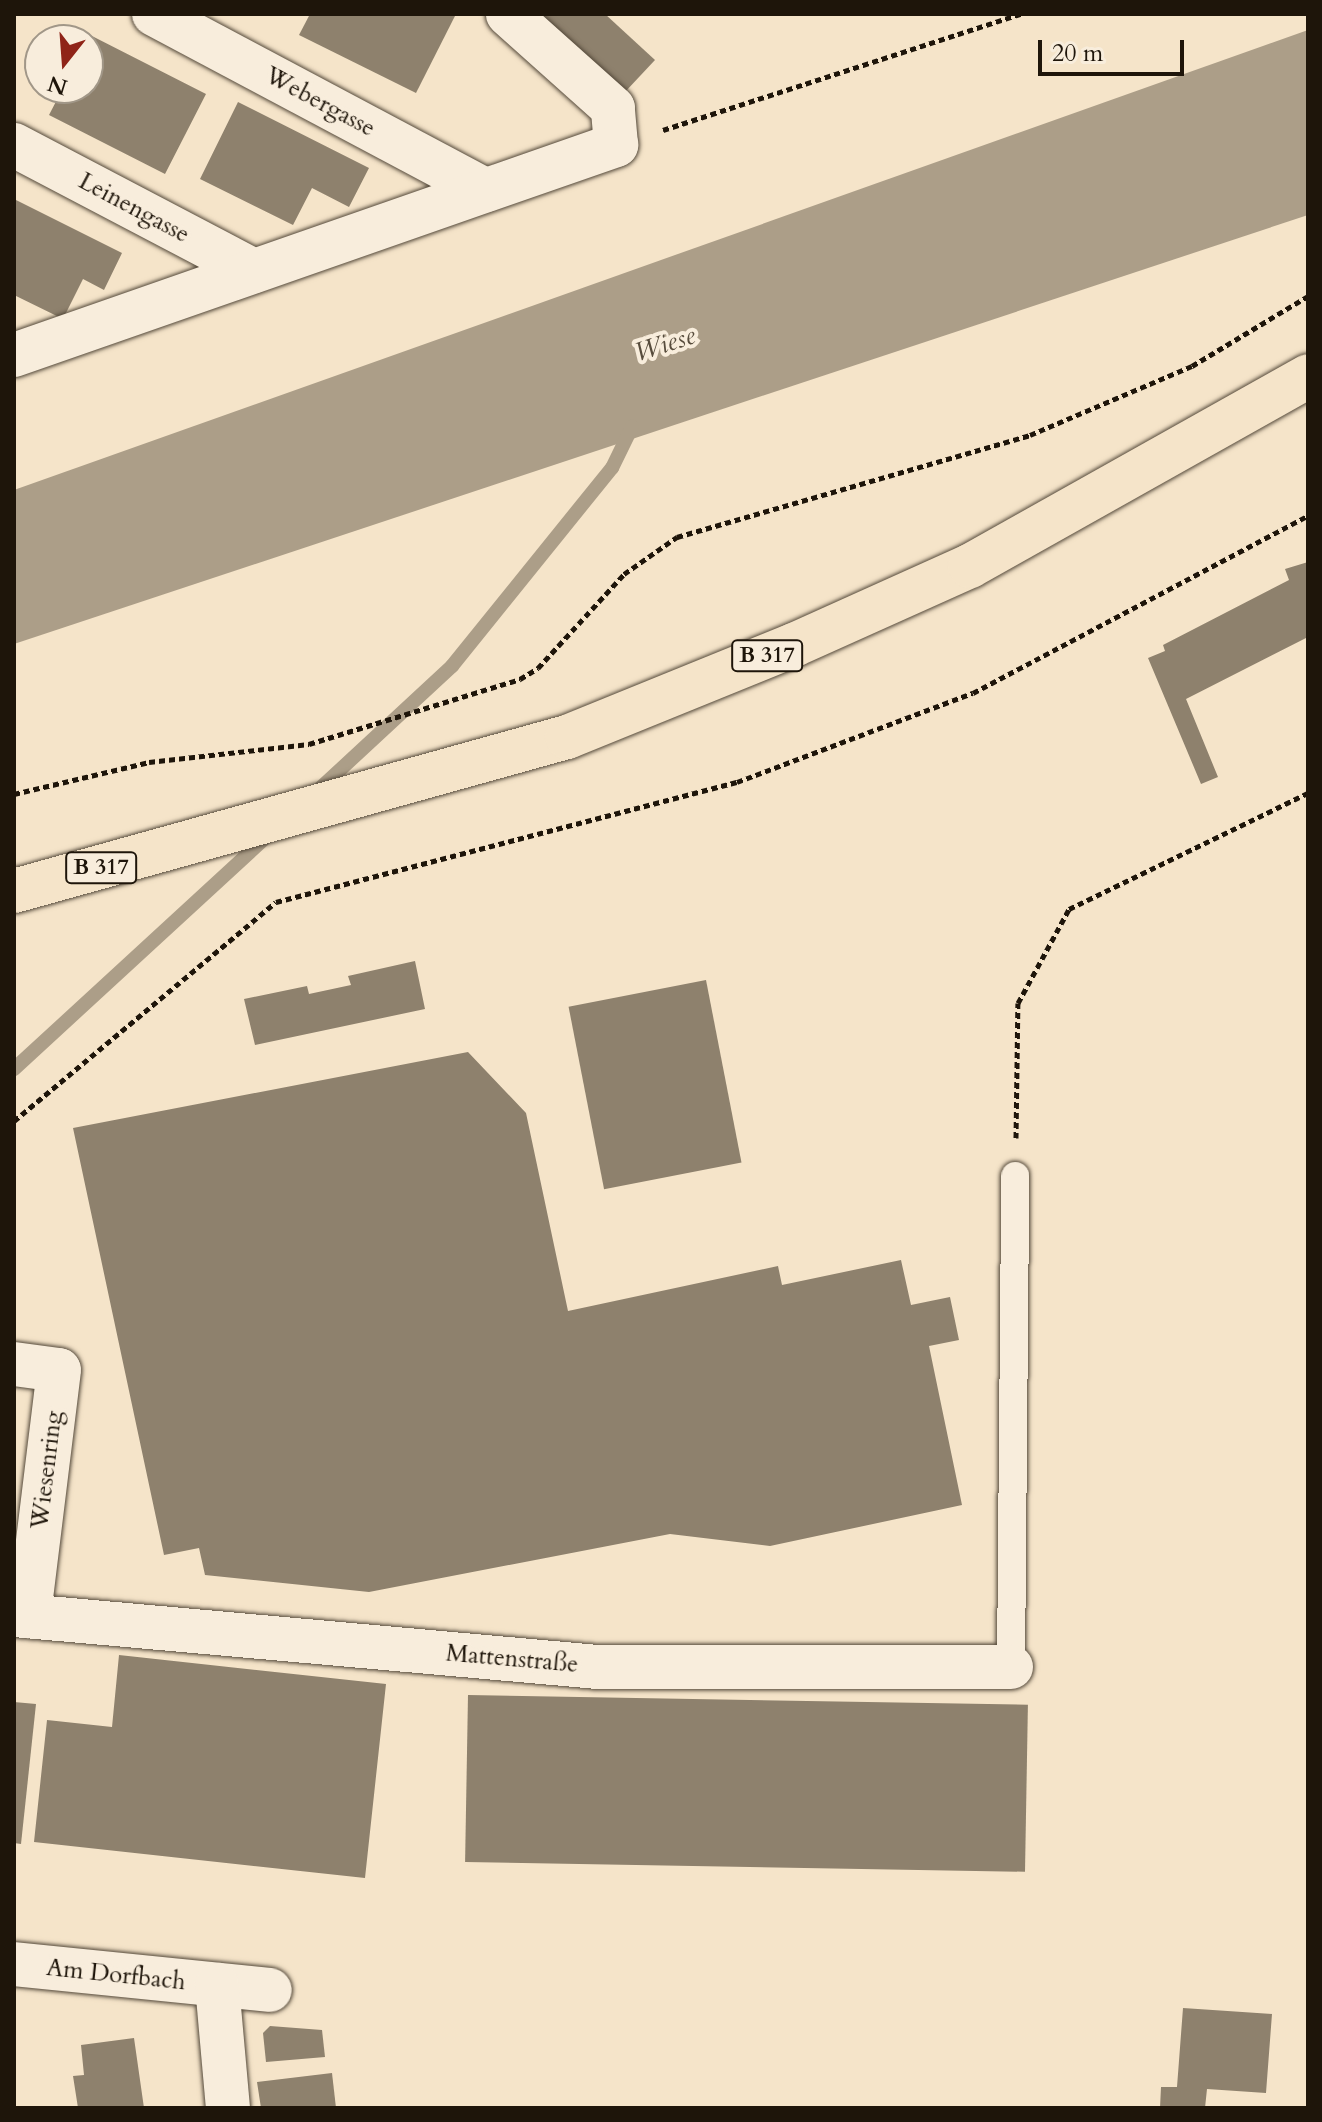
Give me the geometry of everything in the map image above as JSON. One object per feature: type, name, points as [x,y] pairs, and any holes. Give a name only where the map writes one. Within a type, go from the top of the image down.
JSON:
[{"type":"main road","name":"B 317","points":[[14,891],[567,737],[794,645],[970,566],[1308,376]]},
{"type":"street","name":"Webergasse","points":[[154,14],[485,190]]},
{"type":"street","points":[[15,353],[616,145],[613,108],[508,14]]},
{"type":"street","name":"Leinengasse","points":[[14,145],[254,271]]},
{"type":"street","name":"Wiesenring","points":[[14,1364],[59,1370],[21,1615]]},
{"type":"street","name":"Mattenstraße","points":[[21,1615],[598,1667],[1011,1667]]},
{"type":"street","name":"Am Dorfbach","points":[[14,1964],[270,1990]]},
{"type":"street","name":"Am Dorfbach","points":[[217,1985],[228,2108]]},
{"type":"lane","points":[[1011,1667],[1015,1176]]},
{"type":"path","points":[[616,145],[1002,17],[1021,14]]},
{"type":"path","points":[[14,794],[149,762],[309,744],[497,688],[538,668],[624,574],[677,537],[1030,435],[1192,366],[1308,296]]},
{"type":"path","points":[[14,1121],[276,902],[737,782],[973,693],[1308,516]]},
{"type":"path","points":[[1015,1176],[1018,1003],[1069,909],[1308,793]]},
{"type":"water","name":"Wiese","points":[[1308,30],[1308,215],[14,644],[14,490]]},
{"type":"building","points":[[310,14],[456,14],[416,93],[299,35]]},
{"type":"building","points":[[541,14],[605,14],[655,60],[625,92]]},
{"type":"building","points":[[104,42],[206,94],[165,174],[49,115],[55,104],[104,104]]},
{"type":"building","points":[[238,102],[369,168],[349,207],[312,188],[293,225],[200,179]]},
{"type":"building","points":[[14,199],[122,253],[104,290],[83,279],[63,319],[14,295]]},
{"type":"building","points":[[1308,562],[1308,637],[1186,699],[1218,777],[1201,784],[1148,658],[1165,651],[1163,645],[1289,580],[1285,569]]},
{"type":"building","points":[[415,961],[425,1009],[255,1045],[244,999],[307,986],[309,994],[351,985],[348,976]]},
{"type":"building","points":[[706,980],[741,1163],[604,1189],[569,1007]]},
{"type":"building","points":[[468,1052],[526,1113],[568,1311],[778,1266],[782,1285],[901,1260],[911,1305],[950,1297],[959,1340],[929,1346],[962,1505],[770,1546],[670,1534],[369,1592],[205,1575],[199,1548],[164,1555],[73,1128]]},
{"type":"building","points":[[119,1655],[386,1684],[365,1878],[34,1842],[47,1720],[112,1727]]},
{"type":"building","points":[[468,1695],[1028,1705],[1025,1872],[465,1862]]},
{"type":"building","points":[[14,1702],[36,1704],[21,1844],[14,1843]]},
{"type":"building","points":[[1183,2008],[1272,2014],[1266,2093],[1207,2089],[1205,2108],[1160,2108],[1161,2087],[1177,2087]]},
{"type":"building","points":[[270,2026],[322,2030],[325,2057],[266,2062],[263,2033]]},
{"type":"building","points":[[134,2038],[144,2108],[78,2108],[73,2076],[84,2075],[81,2045]]},
{"type":"building","points":[[332,2073],[336,2108],[261,2108],[257,2082]]},
{"type":"waterway","points":[[315,793],[452,666],[612,468],[632,427]]},
{"type":"waterway","points":[[14,1069],[270,834]]}]
